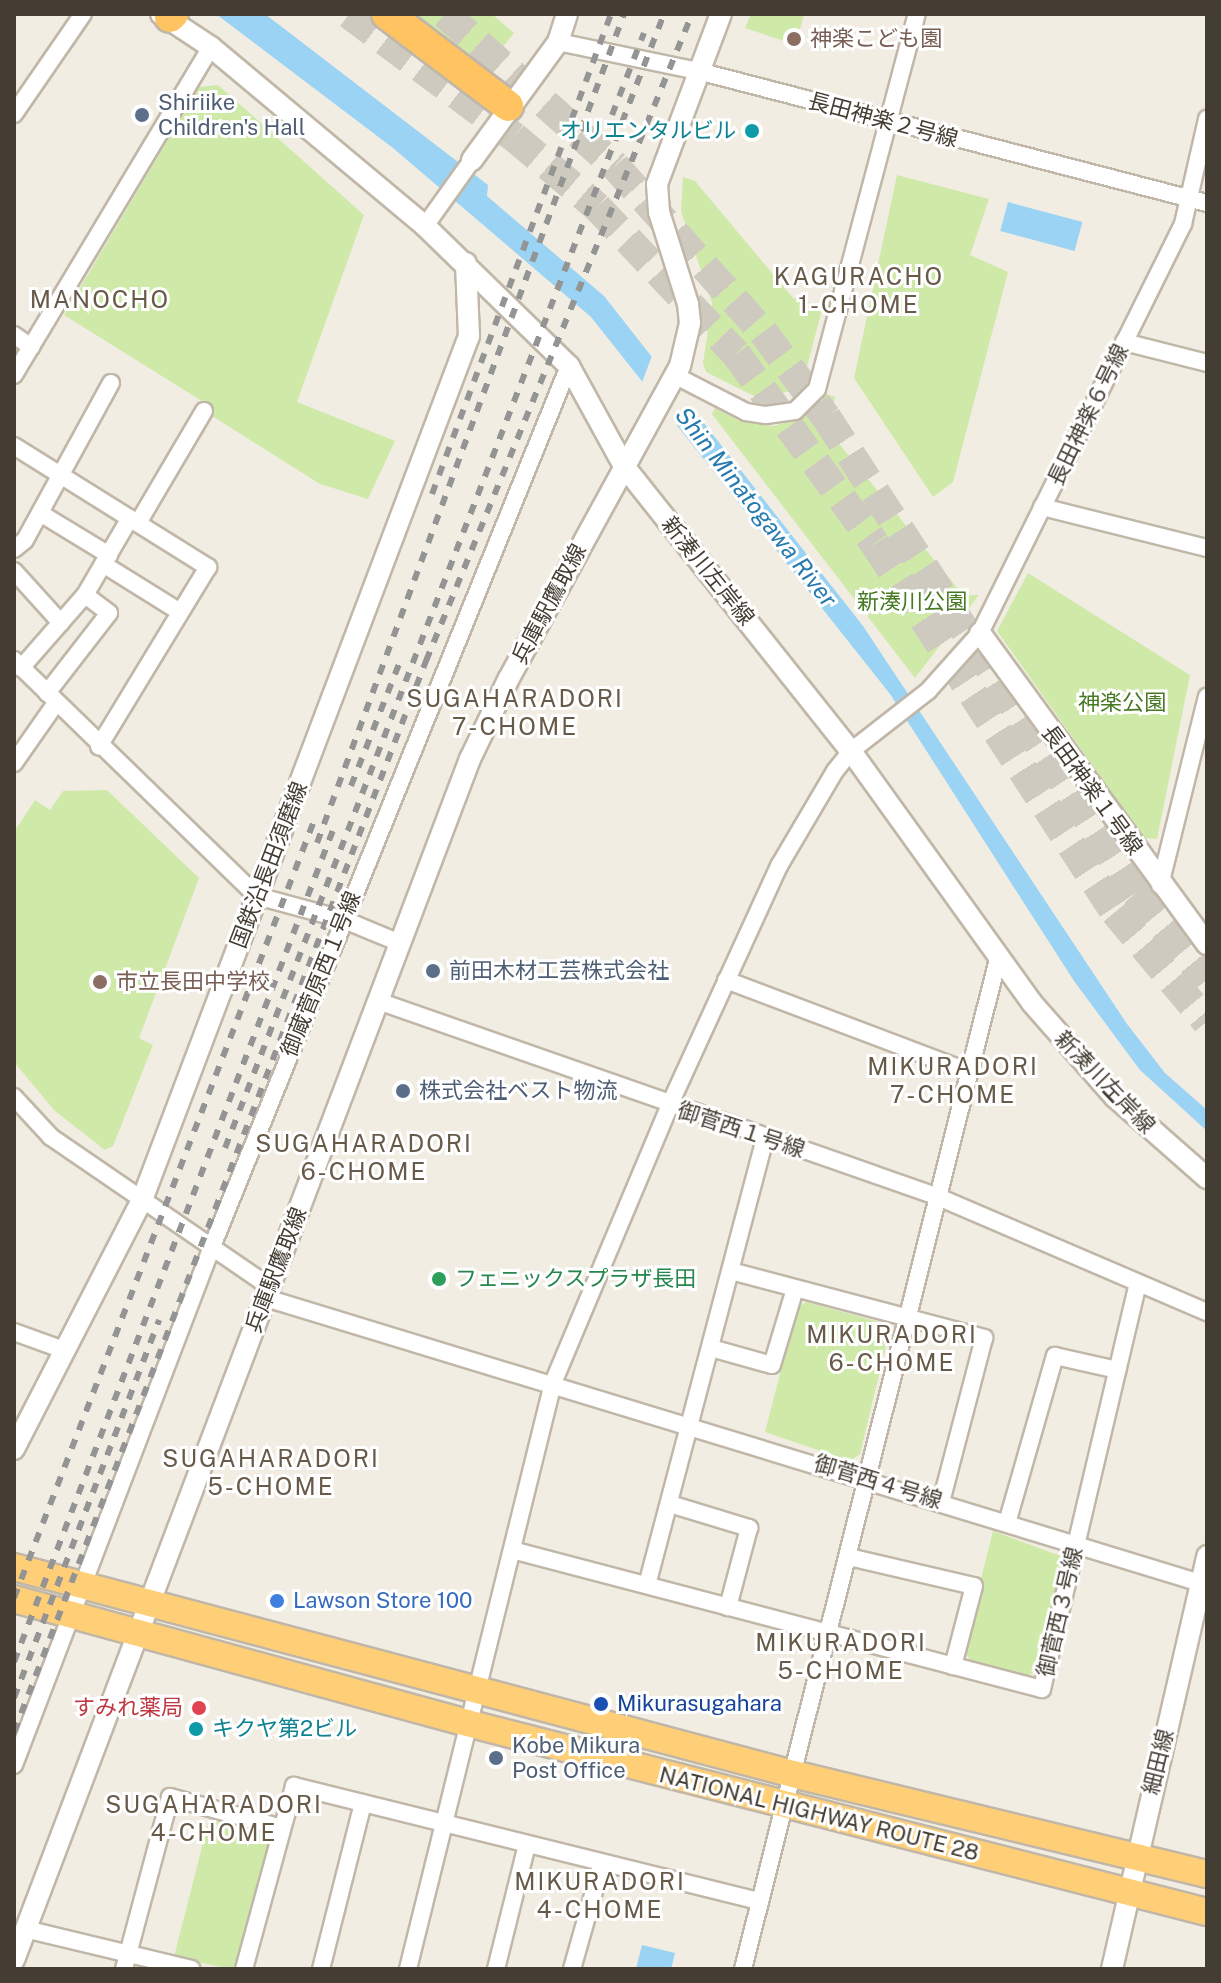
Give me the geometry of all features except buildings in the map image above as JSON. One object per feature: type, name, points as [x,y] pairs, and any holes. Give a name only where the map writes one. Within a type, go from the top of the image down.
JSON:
[{"type":"highway","points":[[387,14],[508,106]]},
{"type":"highway","name":"NATIONAL HIGHWAY ROUTE 28","points":[[14,1567],[793,1774],[1207,1874]]},
{"type":"highway","name":"NATIONAL HIGHWAY ROUTE 28","points":[[14,1599],[467,1723],[1207,1912]]},
{"type":"street","points":[[14,114],[83,14]]},
{"type":"street","points":[[425,226],[508,106],[558,42],[567,14]]},
{"type":"street","points":[[721,14],[657,184],[659,212],[688,304],[688,337],[674,378],[746,412],[766,415],[795,411],[817,389],[917,14]]},
{"type":"street","name":"新湊川左岸線","points":[[168,15],[211,47],[425,226],[569,366],[624,466],[851,751],[998,959],[1115,1097],[1207,1178]]},
{"type":"street","name":"長田神楽２号線","points":[[558,42],[698,71],[1207,203]]},
{"type":"street","points":[[14,375],[211,47]]},
{"type":"street","name":"長田神楽６号線","points":[[670,1104],[779,866],[851,751],[928,691],[980,633],[1183,224],[1207,119]]},
{"type":"street","name":"国鉄沿長田須磨線","points":[[14,1449],[142,1200],[469,336],[466,263]]},
{"type":"street","points":[[14,335],[31,347]]},
{"type":"street","points":[[1124,342],[1207,363]]},
{"type":"street","name":"御蔵菅原西１号線","points":[[14,1765],[211,1249],[342,919],[569,366]]},
{"type":"street","name":"兵庫駅鷹取線","points":[[14,1960],[480,738],[674,378]]},
{"type":"street","points":[[14,549],[40,513],[58,473],[111,383]]},
{"type":"street","points":[[204,411],[85,595],[18,664],[99,746],[257,896],[342,919],[400,943]]},
{"type":"street","points":[[14,446],[208,567],[99,746]]},
{"type":"street","points":[[1042,507],[1207,548]]},
{"type":"street","points":[[40,513],[180,612]]},
{"type":"street","points":[[14,571],[61,623]]},
{"type":"street","points":[[14,763],[51,698],[109,613],[85,595]]},
{"type":"street","name":"長田神楽１号線","points":[[980,633],[1160,885],[1207,944]]},
{"type":"street","points":[[1160,885],[1207,697]]},
{"type":"street","points":[[743,1969],[998,959]]},
{"type":"street","points":[[726,980],[969,1072]]},
{"type":"street","points":[[378,1001],[670,1104]]},
{"type":"street","name":"御菅西４号線","points":[[14,1097],[51,1137],[211,1249],[268,1293],[1204,1584]]},
{"type":"street","name":"御菅西１号線","points":[[408,1969],[553,1383],[670,1104],[936,1196],[1207,1312]]},
{"type":"street","points":[[647,1585],[692,1426],[765,1137]]},
{"type":"street","points":[[731,1271],[907,1322],[984,1338],[941,1502]]},
{"type":"street","name":"御菅西３号線","points":[[512,1550],[1042,1689],[1138,1284]]},
{"type":"street","points":[[711,1348],[772,1365],[795,1289]]},
{"type":"street","points":[[14,1332],[64,1350]]},
{"type":"street","points":[[1007,1523],[1055,1356],[1117,1370]]},
{"type":"street","points":[[670,1504],[749,1528],[728,1607]]},
{"type":"street","name":"細田線","points":[[1112,1969],[1130,1893],[1135,1856],[1204,1584],[1207,1556]]},
{"type":"street","points":[[849,1557],[974,1586],[953,1666]]},
{"type":"street","points":[[244,1969],[294,1786],[760,1901]]},
{"type":"street","points":[[126,1961],[170,1797],[282,1828]]},
{"type":"street","points":[[321,1969],[363,1803]]},
{"type":"street","points":[[496,1969],[527,1845]]},
{"type":"street","points":[[572,1969],[602,1863]]},
{"type":"street","points":[[25,1929],[126,1961],[191,1969]]},
{"type":"green space","points":[[403,14],[492,14],[514,33],[483,71]]},
{"type":"green space","points":[[751,14],[804,14],[796,45],[745,28]]},
{"type":"green space","points":[[218,85],[364,215],[297,402],[395,441],[368,499],[320,484],[212,416],[213,408],[64,315],[199,87]]},
{"type":"green space","points":[[897,175],[989,199],[970,255],[1008,272],[953,482],[933,497],[854,378]]},
{"type":"green space","points":[[683,177],[695,181],[793,298],[823,306],[804,378],[792,391],[756,397],[706,372],[703,363],[712,303],[681,211]]},
{"type":"green space","name":"新湊川公園","points":[[826,394],[835,397],[827,429],[963,595],[979,595],[915,678],[712,414],[715,408],[739,421],[773,426],[801,418]]},
{"type":"green space","name":"神楽公園","points":[[1028,573],[1190,675],[1157,839],[1144,838],[997,631]]},
{"type":"green space","name":"市立長田中学校","points":[[107,790],[199,878],[139,1038],[153,1045],[113,1146],[105,1150],[55,1111],[14,1062],[14,832],[35,800],[50,810],[63,791]]},
{"type":"green space","points":[[806,1302],[887,1324],[890,1329],[860,1454],[850,1461],[765,1432],[797,1308]]},
{"type":"green space","points":[[993,1531],[1066,1558],[1039,1668],[1027,1677],[971,1661],[963,1650]]},
{"type":"green space","points":[[209,1819],[262,1833],[269,1841],[236,1965],[231,1969],[174,1957]]},
{"type":"water","name":"Shin Minatogawa River","points":[[216,14],[265,14],[488,185],[487,196],[604,296],[863,626],[1127,1024],[1165,1073],[1207,1110],[1207,1131],[1140,1070],[1074,981],[890,694],[591,317],[393,148]]},
{"type":"water","points":[[1008,202],[1082,222],[1075,251],[1000,231]]},
{"type":"water","points":[[642,1945],[675,1953],[671,1969],[636,1969]]},
{"type":"pier","points":[[653,353],[699,411],[672,428],[641,385]]},
{"type":"tunnel","points":[[349,14],[514,137],[597,207],[736,354],[875,544],[1115,912],[1207,1022]]},
{"type":"tunnel","points":[[445,14],[615,166],[763,332],[826,417],[1136,893],[1207,980]]},
{"type":"railway","points":[[432,494],[611,14]]},
{"type":"railway","points":[[317,843],[624,14]]},
{"type":"railway","points":[[225,1148],[664,14]]},
{"type":"railway","points":[[14,1732],[426,661],[692,14]]},
{"type":"railway","points":[[612,115],[644,33]]},
{"type":"railway","points":[[351,786],[401,659]]},
{"type":"railway","points":[[14,1598],[314,821]]},
{"type":"railway","points":[[14,1662],[333,830]]},
{"type":"railway","points":[[14,1698],[159,1320]]},
{"type":"place","name":"神楽こども園","points":[[794,39]]},
{"type":"place","name":"Shiriike Children's Hall","points":[[142,115]]},
{"type":"place","name":"オリエンタルビル","points":[[752,131]]},
{"type":"place","name":"前田木材工芸株式会社","points":[[433,971]]},
{"type":"place","name":"市立長田中学校","points":[[100,982]]},
{"type":"place","name":"株式会社ベスト物流","points":[[403,1091]]},
{"type":"place","name":"フェニックスプラザ長田","points":[[439,1279]]},
{"type":"place","name":"Lawson Store 100","points":[[277,1601]]},
{"type":"place","name":"Mikurasugahara","points":[[601,1704]]},
{"type":"place","name":"すみれ薬局","points":[[199,1708]]},
{"type":"place","name":"キクヤ第2ビル","points":[[196,1729]]},
{"type":"place","name":"Kobe Mikura Post Office","points":[[496,1758]]},
{"type":"district","name":"KAGURACHO 1-CHOME","points":[[859,291]]},
{"type":"district","name":"MANOCHO","points":[[100,300]]},
{"type":"district","name":"SUGAHARADORI 7-CHOME","points":[[515,713]]},
{"type":"district","name":"MIKURADORI 7-CHOME","points":[[953,1081]]},
{"type":"district","name":"SUGAHARADORI 6-CHOME","points":[[364,1158]]},
{"type":"district","name":"MIKURADORI 6-CHOME","points":[[892,1349]]},
{"type":"district","name":"SUGAHARADORI 5-CHOME","points":[[271,1473]]},
{"type":"district","name":"MIKURADORI 5-CHOME","points":[[841,1657]]},
{"type":"district","name":"SUGAHARADORI 4-CHOME","points":[[214,1819]]},
{"type":"district","name":"MIKURADORI 4-CHOME","points":[[600,1896]]}]
